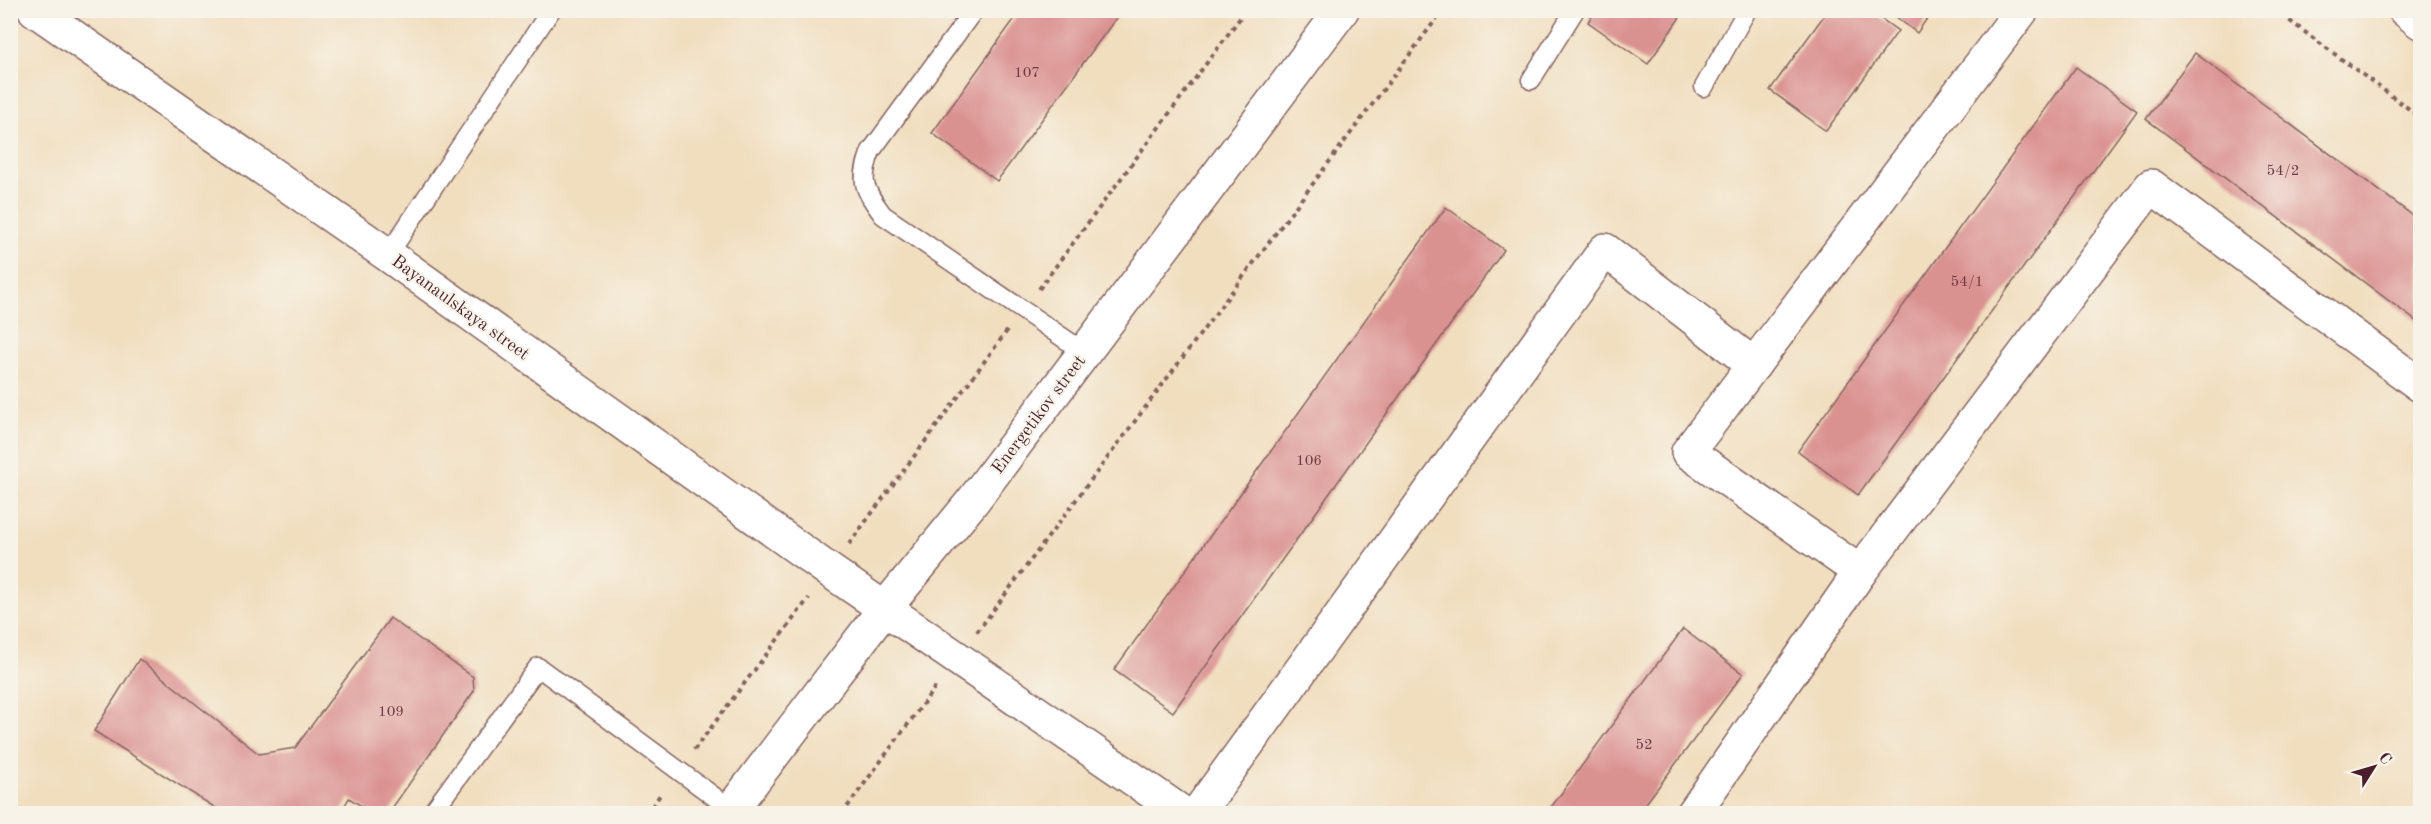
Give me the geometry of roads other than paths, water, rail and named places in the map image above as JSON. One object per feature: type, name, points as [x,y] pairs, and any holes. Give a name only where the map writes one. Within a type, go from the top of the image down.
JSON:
[{"type":"street","name":"Bayanaulskaya street","points":[[35,10],[388,255],[830,571],[1184,813]]},
{"type":"street","name":"Energetikov street","points":[[730,811],[885,608],[972,502],[1342,10]]},
{"type":"street","points":[[1860,572],[1688,452],[2022,10]]},
{"type":"street","points":[[2405,10],[2421,22]]},
{"type":"street","points":[[1693,813],[1860,572],[2151,186],[2421,386]]},
{"type":"street","points":[[1197,813],[1605,250],[1754,365]]},
{"type":"lane","points":[[388,255],[551,10]]},
{"type":"lane","points":[[974,10],[871,151],[863,172],[867,194],[883,215],[1084,352]]},
{"type":"lane","points":[[1531,80],[1575,10]]},
{"type":"lane","points":[[1704,87],[1747,10]]},
{"type":"lane","points":[[431,813],[538,667],[730,811]]}]
